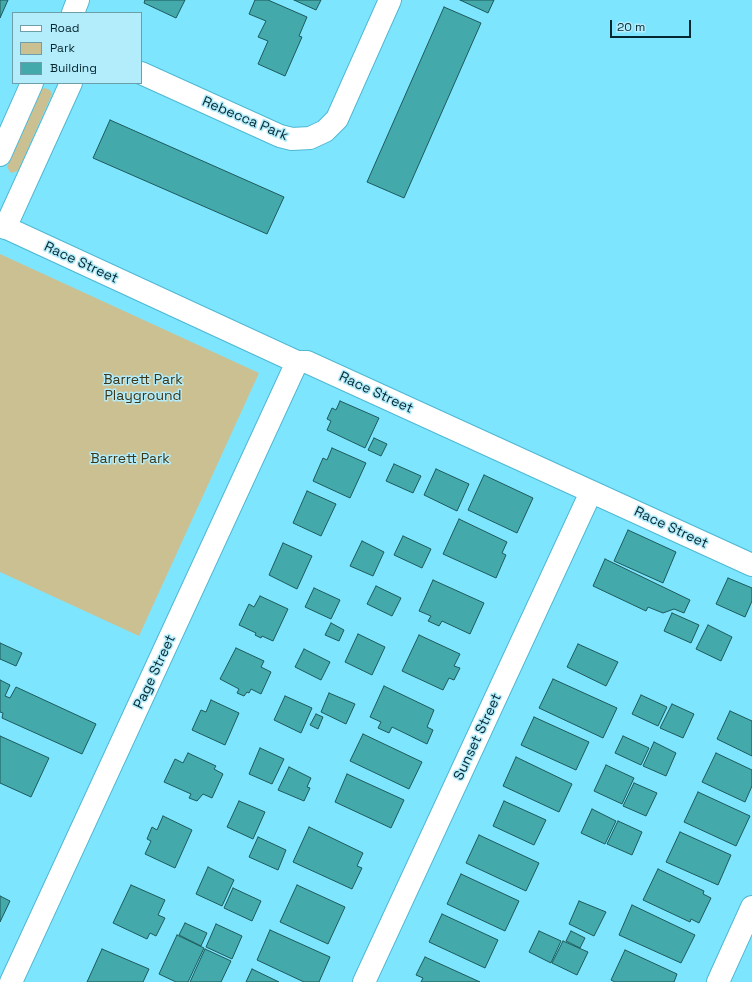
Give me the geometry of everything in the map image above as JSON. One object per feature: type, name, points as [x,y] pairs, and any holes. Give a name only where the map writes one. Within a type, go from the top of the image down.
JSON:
[{"type":"street","points":[[72,12],[78,0]]},
{"type":"street","name":"Rebecca Park","points":[[142,73],[280,136],[292,139],[310,138],[325,132],[337,119],[390,0]]},
{"type":"street","points":[[0,155],[32,84]]},
{"type":"street","points":[[3,226],[71,84]]},
{"type":"street","name":"Race Street","points":[[3,226],[297,362],[307,362],[752,565]]},
{"type":"street","name":"Page Street","points":[[9,979],[297,362]]},
{"type":"street","name":"Sunset Street","points":[[364,982],[591,492]]},
{"type":"street","points":[[718,982],[752,907]]},
{"type":"green space","points":[[45,88],[50,90],[52,94],[18,171],[11,173],[7,167],[42,89]]},
{"type":"green space","name":"Barrett Park","points":[[0,254],[259,373],[139,636],[0,572]]},
{"type":"building","points":[[0,0],[8,0],[0,18]]},
{"type":"building","points":[[145,0],[185,0],[176,18],[144,3]]},
{"type":"building","points":[[255,0],[268,0],[307,17],[299,36],[302,37],[285,76],[258,64],[268,41],[258,37],[266,21],[249,14]]},
{"type":"building","points":[[294,0],[321,0],[316,10]]},
{"type":"building","points":[[460,0],[494,0],[488,13]]},
{"type":"building","points":[[444,7],[481,23],[404,198],[367,182]]},
{"type":"building","points":[[110,120],[284,197],[267,234],[93,158]]},
{"type":"building","points":[[340,401],[379,418],[365,448],[327,430],[331,421],[327,419],[332,408],[336,410]]},
{"type":"building","points":[[374,438],[387,444],[381,456],[368,450]]},
{"type":"building","points":[[332,448],[366,463],[350,498],[313,481],[323,458],[327,460]]},
{"type":"building","points":[[394,464],[421,476],[413,493],[386,481]]},
{"type":"building","points":[[436,469],[469,484],[457,511],[424,495]]},
{"type":"building","points":[[484,475],[533,498],[517,533],[468,510]]},
{"type":"building","points":[[307,491],[336,504],[321,536],[293,523]]},
{"type":"building","points":[[459,519],[507,542],[502,553],[506,555],[496,578],[443,554]]},
{"type":"building","points":[[628,530],[676,552],[663,583],[614,561]]},
{"type":"building","points":[[403,536],[431,549],[422,568],[394,555]]},
{"type":"building","points":[[362,541],[384,552],[373,576],[350,566]]},
{"type":"building","points":[[283,543],[312,556],[297,589],[269,575]]},
{"type":"building","points":[[605,559],[690,600],[684,613],[674,609],[663,613],[648,607],[646,611],[593,586]]},
{"type":"building","points":[[728,578],[752,588],[752,601],[745,617],[716,604]]},
{"type":"building","points":[[433,580],[484,603],[470,634],[442,621],[439,626],[428,621],[431,616],[419,611]]},
{"type":"building","points":[[376,586],[401,598],[392,616],[367,604]]},
{"type":"building","points":[[314,588],[340,600],[331,619],[305,607]]},
{"type":"building","points":[[260,596],[288,609],[273,641],[262,636],[261,638],[255,635],[256,633],[239,625],[249,604],[254,607]]},
{"type":"building","points":[[672,613],[699,625],[691,643],[664,631]]},
{"type":"building","points":[[331,623],[344,630],[339,641],[325,635]]},
{"type":"building","points":[[708,625],[732,637],[721,661],[696,649]]},
{"type":"building","points":[[358,634],[385,647],[372,675],[345,662]]},
{"type":"building","points":[[419,635],[460,654],[454,666],[460,668],[454,680],[449,678],[443,690],[402,671]]},
{"type":"building","points":[[0,643],[22,653],[16,666],[0,659]]},
{"type":"building","points":[[578,644],[618,662],[606,686],[567,667]]},
{"type":"building","points":[[236,648],[264,661],[261,667],[271,672],[261,694],[251,689],[249,693],[247,692],[244,696],[237,693],[239,689],[220,679]]},
{"type":"building","points":[[304,649],[330,662],[321,680],[295,667]]},
{"type":"building","points":[[553,679],[617,708],[603,738],[539,708]]},
{"type":"building","points":[[0,680],[10,685],[5,696],[10,698],[16,687],[96,724],[82,754],[2,718],[3,713],[0,712]]},
{"type":"building","points":[[384,686],[434,710],[427,727],[433,730],[427,744],[392,727],[389,733],[378,728],[381,722],[370,717]]},
{"type":"building","points":[[329,693],[355,704],[346,724],[321,712]]},
{"type":"building","points":[[641,695],[667,707],[658,726],[632,714]]},
{"type":"building","points":[[285,696],[312,708],[301,733],[274,720]]},
{"type":"building","points":[[211,700],[239,713],[225,745],[192,730],[201,710],[206,712]]},
{"type":"building","points":[[672,704],[694,714],[683,738],[660,728]]},
{"type":"building","points":[[730,711],[752,721],[752,756],[717,739]]},
{"type":"building","points":[[316,714],[323,717],[318,729],[310,725]]},
{"type":"building","points":[[534,717],[589,742],[576,770],[521,745]]},
{"type":"building","points":[[363,734],[422,762],[409,789],[350,761]]},
{"type":"building","points":[[0,736],[49,758],[31,797],[0,783]]},
{"type":"building","points":[[623,736],[649,748],[641,765],[615,753]]},
{"type":"building","points":[[654,742],[676,753],[666,776],[643,766]]},
{"type":"building","points":[[260,748],[284,759],[272,784],[249,774]]},
{"type":"building","points":[[188,753],[216,766],[214,769],[223,774],[212,798],[203,794],[197,801],[189,798],[191,794],[164,782],[175,759],[183,763]]},
{"type":"building","points":[[716,753],[752,770],[752,786],[745,802],[702,782]]},
{"type":"building","points":[[516,757],[572,784],[559,812],[503,786]]},
{"type":"building","points":[[606,765],[634,778],[622,804],[594,791]]},
{"type":"building","points":[[289,767],[311,778],[307,787],[310,788],[304,801],[278,790]]},
{"type":"building","points":[[347,774],[404,800],[391,828],[335,802]]},
{"type":"building","points":[[634,783],[657,793],[646,816],[623,806]]},
{"type":"building","points":[[698,792],[750,816],[736,846],[684,822]]},
{"type":"building","points":[[239,801],[265,812],[253,839],[227,827]]},
{"type":"building","points":[[504,801],[546,820],[534,845],[493,826]]},
{"type":"building","points":[[592,809],[616,821],[605,844],[581,833]]},
{"type":"building","points":[[163,816],[192,830],[175,868],[145,854],[151,841],[147,839],[152,827],[157,830]]},
{"type":"building","points":[[618,821],[642,832],[632,855],[607,844]]},
{"type":"building","points":[[309,827],[363,853],[357,866],[362,868],[352,889],[293,862]]},
{"type":"building","points":[[680,832],[731,855],[718,885],[666,862]]},
{"type":"building","points":[[479,835],[539,863],[526,891],[466,863]]},
{"type":"building","points":[[258,837],[286,850],[278,870],[249,857]]},
{"type":"building","points":[[208,867],[234,880],[222,906],[196,894]]},
{"type":"building","points":[[658,869],[704,891],[703,894],[711,898],[699,923],[691,919],[690,922],[643,900]]},
{"type":"building","points":[[461,874],[519,901],[505,931],[447,904]]},
{"type":"building","points":[[131,885],[165,900],[158,915],[165,918],[156,936],[150,933],[147,939],[113,923]]},
{"type":"building","points":[[297,885],[345,907],[328,944],[280,922]]},
{"type":"building","points":[[233,888],[261,901],[252,921],[224,908]]},
{"type":"building","points":[[0,896],[10,901],[0,922]]},
{"type":"building","points":[[579,901],[606,912],[594,936],[569,924]]},
{"type":"building","points":[[632,905],[695,935],[681,963],[619,935]]},
{"type":"building","points":[[442,914],[498,940],[485,968],[429,942]]},
{"type":"building","points":[[185,923],[207,933],[201,946],[179,935]]},
{"type":"building","points":[[216,924],[242,936],[232,959],[206,947]]},
{"type":"building","points":[[270,930],[330,957],[319,982],[304,982],[257,960]]},
{"type":"building","points":[[539,931],[561,941],[551,963],[529,952]]},
{"type":"building","points":[[571,931],[585,938],[580,948],[566,941]]},
{"type":"building","points":[[177,935],[204,948],[188,982],[176,982],[159,974]]},
{"type":"building","points":[[563,941],[588,952],[577,975],[552,963]]},
{"type":"building","points":[[102,949],[149,969],[143,982],[87,982]]},
{"type":"building","points":[[205,949],[231,961],[221,982],[190,982]]},
{"type":"building","points":[[625,950],[677,974],[674,982],[615,982],[611,980]]},
{"type":"building","points":[[425,957],[480,982],[421,982],[423,978],[416,975]]},
{"type":"building","points":[[252,969],[279,982],[246,982]]},
{"type":"park label","name":"Barrett Park Playground","points":[[143,388]]}]
